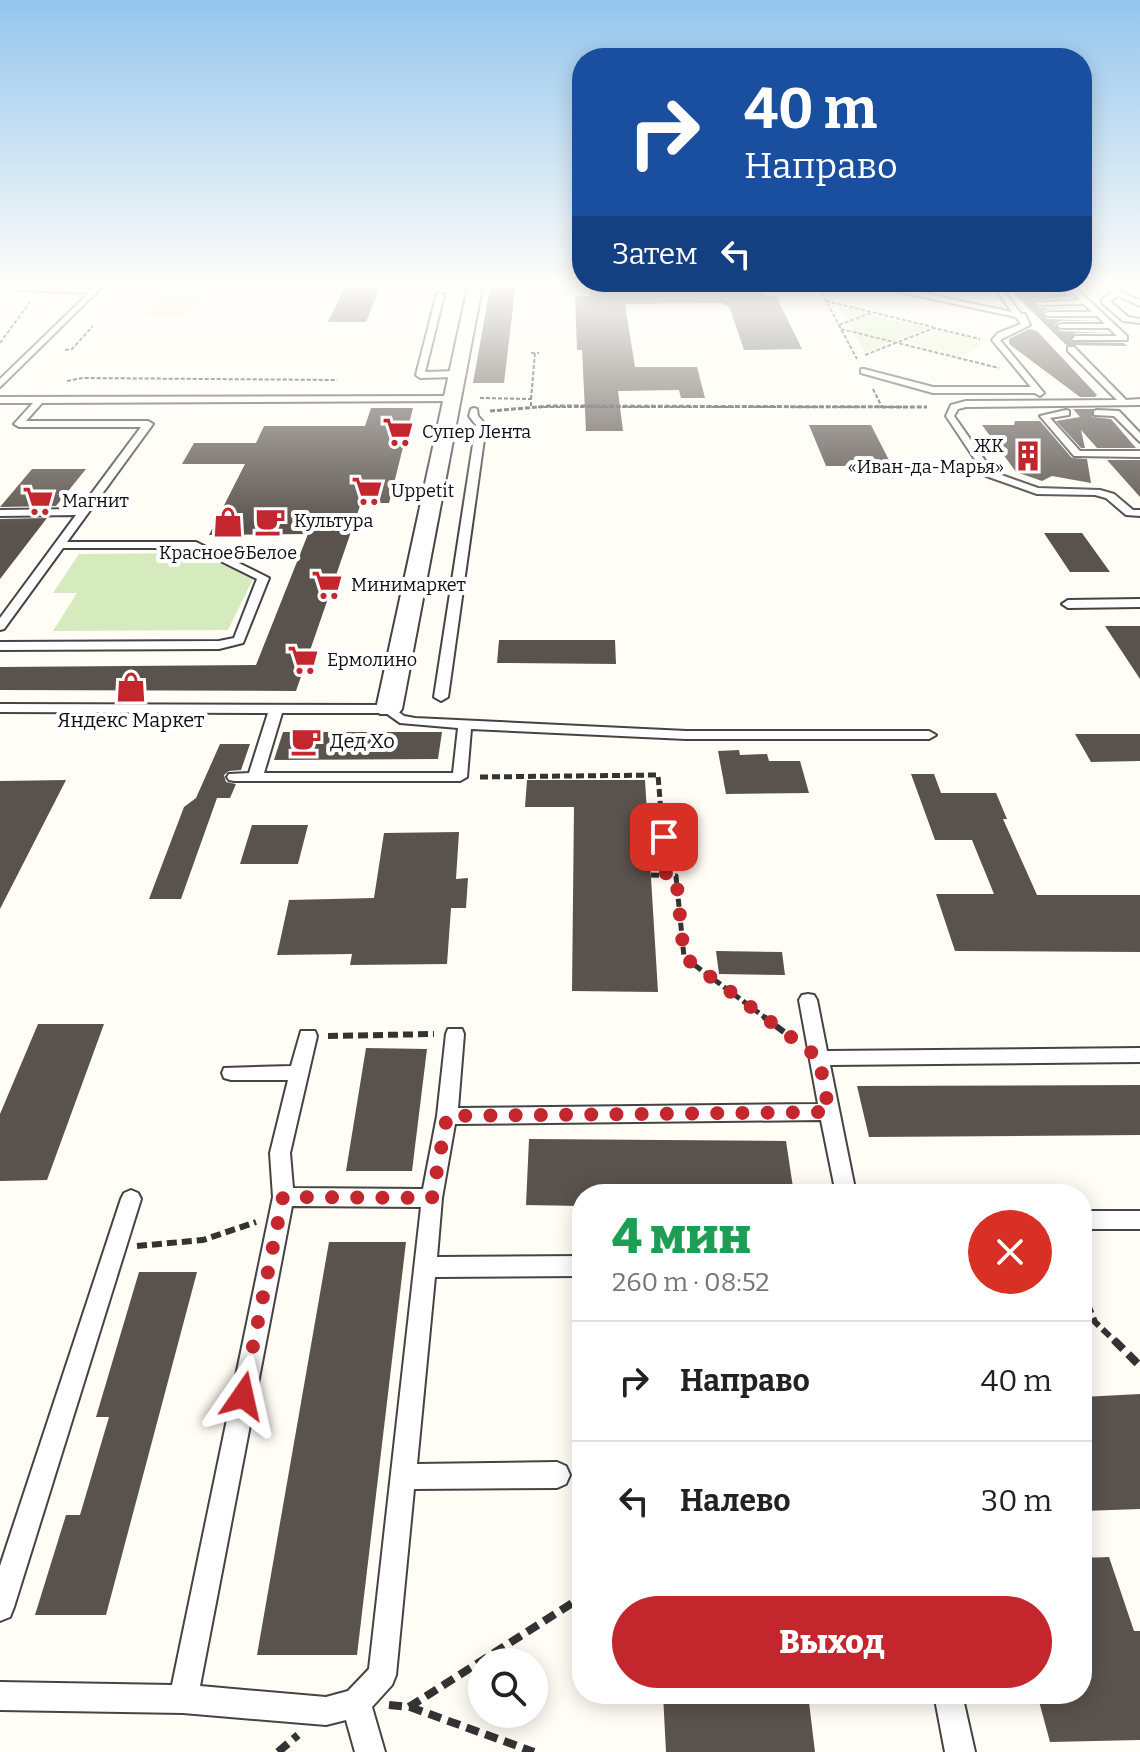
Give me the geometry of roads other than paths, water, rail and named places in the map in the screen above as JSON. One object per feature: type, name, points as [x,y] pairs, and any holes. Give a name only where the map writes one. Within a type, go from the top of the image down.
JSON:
[{"type":"street","points":[[389,709],[459,364]]},
{"type":"lane","points":[[423,364],[420,375],[457,374]]},
{"type":"lane","points":[[1015,364],[1049,403]]},
{"type":"lane","points":[[1086,364],[1125,403]]},
{"type":"lane","points":[[864,371],[933,390],[1036,390]]},
{"type":"lane","points":[[0,384],[5,374]]},
{"type":"lane","points":[[0,400],[451,399]]},
{"type":"lane","points":[[0,626],[148,424],[19,424],[39,401]]},
{"type":"lane","points":[[1084,403],[1093,412]]},
{"type":"lane","points":[[1140,403],[954,407],[950,416],[989,474],[1037,491],[1096,492],[1120,502],[1130,513],[1140,513]]},
{"type":"lane","points":[[441,697],[481,425],[473,416],[474,411]]},
{"type":"lane","points":[[1140,439],[1116,413],[1051,413],[1044,416],[1077,454],[1140,454]]},
{"type":"lane","points":[[0,513],[85,512]]},
{"type":"lane","points":[[0,646],[219,645],[239,640],[263,578],[196,545],[61,545]]},
{"type":"lane","points":[[1068,604],[1140,603]]},
{"type":"lane","points":[[0,708],[389,709],[400,719],[415,722],[686,735],[929,735]]},
{"type":"lane","points":[[255,777],[276,709]]},
{"type":"lane","points":[[234,777],[460,777],[465,723]]},
{"type":"lane","points":[[808,1000],[844,1184]]},
{"type":"lane","points":[[0,1696],[183,1699],[326,1711],[356,1703],[382,1675],[424,1267],[432,1198],[447,1116],[455,1034]]},
{"type":"lane","points":[[183,1699],[281,1205],[280,1153],[308,1036]]},
{"type":"lane","points":[[819,1058],[1140,1055]]},
{"type":"lane","points":[[231,1073],[300,1073]]},
{"type":"lane","points":[[447,1116],[829,1112]]},
{"type":"lane","points":[[281,1205],[432,1198]]},
{"type":"lane","points":[[0,1607],[131,1199]]},
{"type":"lane","points":[[1092,1220],[1140,1220]]},
{"type":"lane","points":[[424,1267],[572,1266]]},
{"type":"lane","points":[[403,1477],[557,1475]]},
{"type":"lane","points":[[356,1703],[370,1752]]},
{"type":"lane","points":[[950,1704],[960,1752]]},
{"type":"place","name":"Супер Лента","points":[[398,432]]},
{"type":"place","name":"ЖК «Иван-да-Марья»","points":[[1028,456]]},
{"type":"place","name":"Uppetit","points":[[367,491]]},
{"type":"place","name":"Магнит","points":[[38,501]]},
{"type":"place","name":"Культура","points":[[270,521]]},
{"type":"place","name":"Красное&Белое","points":[[228,522]]},
{"type":"place","name":"Минимаркет","points":[[327,585]]},
{"type":"place","name":"Ермолино","points":[[303,660]]},
{"type":"place","name":"Яндекс Маркет","points":[[131,687]]},
{"type":"place","name":"Дед Хо","points":[[306,741]]}]
